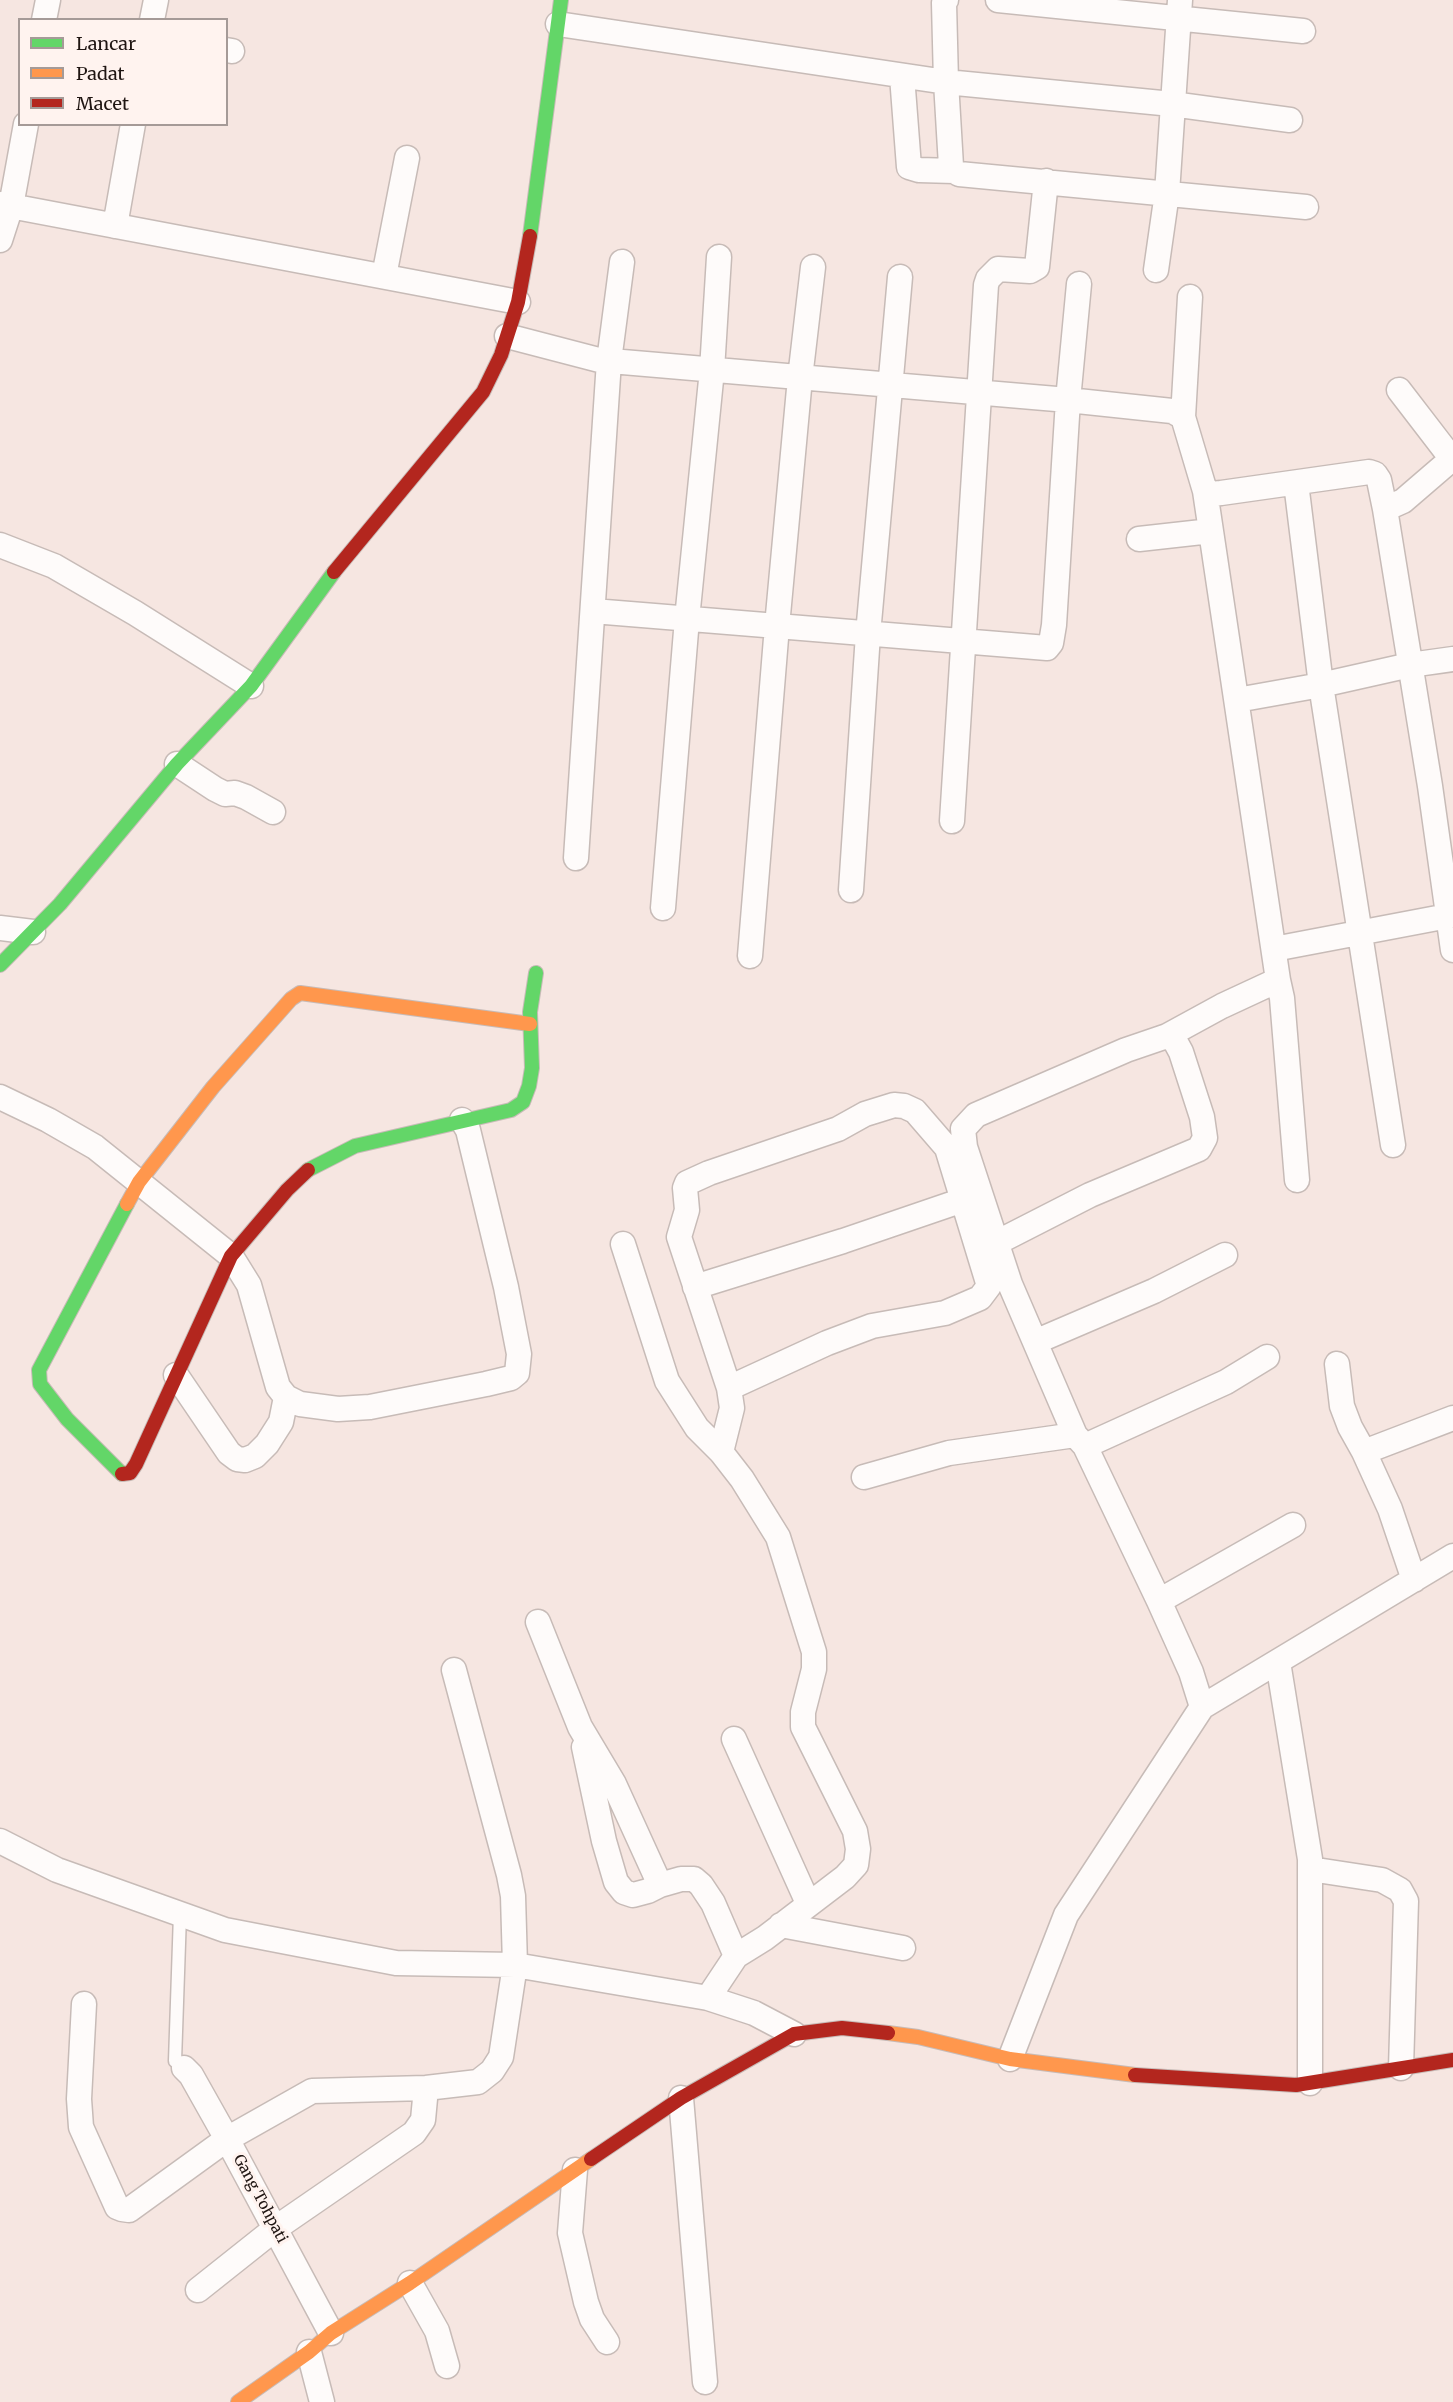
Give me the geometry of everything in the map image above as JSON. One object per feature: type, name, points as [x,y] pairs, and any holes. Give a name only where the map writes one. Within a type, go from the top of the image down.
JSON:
[{"type":"street","points":[[44,18],[48,0]]},
{"type":"street","points":[[152,18],[156,0]]},
{"type":"street","points":[[0,965],[60,904],[177,764],[251,686],[330,578],[483,392],[507,336],[518,302],[530,238],[561,0]]},
{"type":"street","points":[[946,0],[944,3],[946,82],[951,166],[954,171]]},
{"type":"street","points":[[998,0],[1179,9],[1303,31]]},
{"type":"street","points":[[1156,270],[1167,193],[1179,9]]},
{"type":"street","points":[[558,24],[946,82],[1172,104],[1290,120]]},
{"type":"street","points":[[902,76],[909,167],[919,170],[954,171],[959,174],[1306,207]]},
{"type":"street","points":[[0,240],[26,126]]},
{"type":"street","points":[[115,225],[133,126]]},
{"type":"street","points":[[384,276],[407,158]]},
{"type":"street","points":[[952,821],[978,393],[988,279],[998,269],[1030,271],[1037,267],[1046,181]]},
{"type":"street","points":[[6,205],[518,302]]},
{"type":"street","points":[[663,908],[687,619],[712,370],[719,257]]},
{"type":"street","points":[[576,858],[609,361],[622,262]]},
{"type":"street","points":[[750,956],[777,626],[800,378],[813,267]]},
{"type":"street","points":[[851,890],[868,634],[900,277]]},
{"type":"street","points":[[593,611],[1036,648],[1050,646],[1054,633],[1068,400],[1078,284]]},
{"type":"street","points":[[1190,297],[1183,417],[1205,491],[1282,998],[1297,1180]]},
{"type":"street","points":[[507,336],[609,361],[1068,400],[1172,411],[1183,417]]},
{"type":"street","points":[[1385,509],[1402,501],[1452,458],[1399,390]]},
{"type":"street","points":[[1205,491],[1211,494],[1369,472],[1376,474],[1385,509],[1451,915],[1453,950]]},
{"type":"street","points":[[1296,483],[1322,685],[1393,1145]]},
{"type":"street","points":[[1139,539],[1211,531]]},
{"type":"street","points":[[0,545],[54,566],[135,613],[251,686]]},
{"type":"street","points":[[1236,700],[1322,685],[1410,665],[1453,659]]},
{"type":"street","points":[[177,764],[215,789],[225,794],[246,797],[273,812]]},
{"type":"street","points":[[1274,949],[1451,915]]},
{"type":"street","points":[[0,928],[33,932]]},
{"type":"street","points":[[531,1024],[300,993],[277,1012],[213,1087],[140,1182],[39,1370],[40,1384],[67,1419],[123,1475],[130,1473],[231,1256],[287,1190],[312,1166],[355,1146],[511,1110],[523,1102],[532,1068],[531,1024],[530,1012],[536,973]]},
{"type":"street","points":[[1202,1707],[1191,1672],[1159,1600],[1080,1441],[1010,1284],[965,1147],[963,1129],[976,1115],[1155,1038],[1167,1036],[1222,1006],[1278,980]]},
{"type":"street","points":[[998,1242],[1090,1195],[1199,1149],[1205,1138],[1202,1118],[1181,1052],[1175,1041],[1167,1036]]},
{"type":"street","points":[[0,1097],[48,1120],[95,1147],[231,1256],[249,1286],[278,1387],[286,1397],[300,1404],[322,1408],[370,1407],[486,1384],[511,1378],[517,1373],[519,1354],[506,1287],[468,1130],[462,1120]]},
{"type":"street","points":[[721,1452],[732,1408],[729,1388],[679,1237],[687,1210],[685,1188],[687,1183],[709,1173],[838,1129],[865,1114],[894,1105],[915,1111],[947,1148],[988,1286],[980,1298],[945,1313],[872,1326],[827,1343],[729,1388]]},
{"type":"street","points":[[695,1287],[843,1241],[963,1200]]},
{"type":"street","points":[[623,1244],[668,1381],[697,1428],[721,1452],[742,1479],[778,1537],[814,1652],[814,1670],[803,1712],[803,1727],[855,1831],[858,1849],[856,1865],[845,1877],[736,1956],[708,1998]]},
{"type":"street","points":[[1035,1342],[1154,1291],[1225,1255]]},
{"type":"street","points":[[864,1477],[949,1453],[1080,1441],[1226,1382],[1267,1357]]},
{"type":"street","points":[[1337,1364],[1342,1406],[1390,1509],[1414,1580]]},
{"type":"street","points":[[176,1376],[229,1454],[237,1459],[245,1460],[255,1456],[267,1444],[280,1422],[286,1397]]},
{"type":"street","points":[[1364,1452],[1453,1418]]},
{"type":"street","points":[[1159,1600],[1293,1525]]},
{"type":"street","points":[[1010,2059],[1066,1915],[1202,1707],[1453,1556]]},
{"type":"street","points":[[538,1622],[580,1727],[614,1784],[660,1885]]},
{"type":"street","points":[[1278,1662],[1310,1869],[1310,2083]]},
{"type":"street","points":[[84,2004],[79,2099],[81,2127],[117,2207],[129,2210],[227,2139],[312,2091],[426,2088],[478,2082],[492,2071],[501,2057],[515,1965],[513,1896],[454,1670]]},
{"type":"street","points":[[580,1727],[604,1841],[616,1882],[624,1892],[633,1895],[681,1879],[694,1879],[713,1903],[736,1956]]},
{"type":"street","points":[[734,1739],[808,1903]]},
{"type":"street","points":[[0,1841],[57,1870],[225,1930],[396,1963],[515,1965],[708,1998],[754,2013],[794,2034]]},
{"type":"street","points":[[1310,1869],[1382,1880],[1400,1890],[1406,1901],[1401,2068]]},
{"type":"street","points":[[781,1925],[903,1948]]},
{"type":"street","points":[[238,2402],[309,2352],[331,2333],[410,2283],[681,2098],[794,2034],[842,2028],[918,2037],[1010,2059],[1132,2076],[1296,2085],[1453,2060]]},
{"type":"street","name":"Gang Tohpati","points":[[184,2068],[191,2075],[227,2139],[331,2333]]},
{"type":"street","points":[[198,2290],[276,2228],[414,2133],[423,2120],[426,2088]]},
{"type":"street","points":[[681,2098],[705,2382]]},
{"type":"street","points":[[575,2170],[570,2233],[586,2302],[592,2319],[607,2342]]},
{"type":"street","points":[[410,2283],[437,2331],[447,2366]]},
{"type":"street","points":[[309,2352],[322,2402]]},
{"type":"lane","points":[[180,1914],[175,2061],[184,2068]]},
{"type":"traffic: fast","points":[[530,236],[561,0]]},
{"type":"traffic: fast","points":[[0,965],[60,904],[177,764],[251,686],[334,572]]},
{"type":"traffic: fast","points":[[308,1170],[355,1146],[511,1110],[523,1102],[532,1068],[530,1012],[536,973]]},
{"type":"traffic: fast","points":[[122,1474],[67,1419],[40,1384],[39,1370],[127,1204]]},
{"type":"traffic: slow","points":[[127,1204],[139,1182],[213,1087],[291,999],[300,993],[530,1024]]},
{"type":"traffic: slow","points":[[888,2033],[918,2037],[1010,2059],[1135,2075]]},
{"type":"traffic: slow","points":[[238,2402],[309,2352],[331,2333],[410,2283],[591,2159]]},
{"type":"traffic: jam","points":[[334,572],[483,392],[501,355],[518,302],[530,236]]},
{"type":"traffic: jam","points":[[122,1474],[130,1473],[136,1464],[231,1256],[287,1190],[308,1170]]},
{"type":"traffic: jam","points":[[591,2159],[681,2098],[794,2034],[842,2028],[888,2033]]},
{"type":"traffic: jam","points":[[1135,2075],[1296,2085],[1453,2060]]}]
